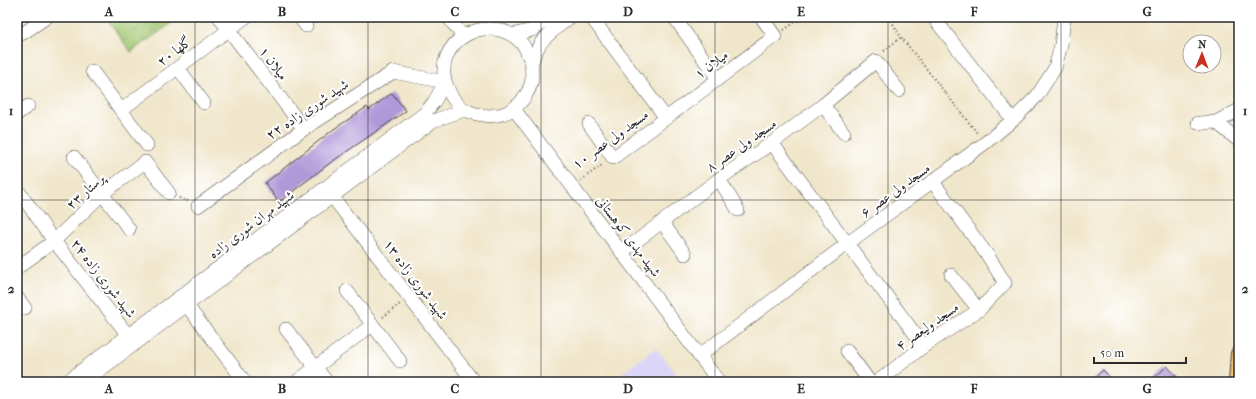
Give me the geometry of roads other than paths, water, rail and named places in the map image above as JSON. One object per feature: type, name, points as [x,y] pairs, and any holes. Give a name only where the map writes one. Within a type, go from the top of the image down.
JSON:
[{"type":"main road","points":[[1238,382],[1239,354]]},
{"type":"street","points":[[17,36],[47,17]]},
{"type":"street","name":"میلان ۱","points":[[219,17],[304,129]]},
{"type":"street","name":"گلها ۲۰","points":[[121,110],[246,17]]},
{"type":"street","points":[[448,17],[463,36]]},
{"type":"street","points":[[512,35],[532,30],[552,17]]},
{"type":"street","points":[[532,63],[524,47],[512,35],[496,29],[479,29],[463,36],[451,48],[444,64],[445,82],[452,98],[464,110],[480,116],[498,115],[514,109],[526,96],[532,80],[532,63],[539,44],[570,17]]},
{"type":"street","points":[[591,17],[666,118]]},
{"type":"street","points":[[674,17],[718,79]]},
{"type":"street","name":"میلان ۱","points":[[666,118],[775,36],[761,17]]},
{"type":"street","points":[[933,17],[1013,120]]},
{"type":"street","name":"مسجد ولی عصر ۶","points":[[699,356],[848,243],[985,143],[1013,120],[1037,96],[1055,68],[1061,45],[1064,17]]},
{"type":"street","name":"مسجد ولی عصر ۸","points":[[622,252],[823,105],[876,61],[899,91]]},
{"type":"street","points":[[178,68],[204,103]]},
{"type":"street","points":[[92,71],[147,145]]},
{"type":"street","name":"شهید شوری زاده ۲۲","points":[[198,206],[304,129],[393,72],[445,82]]},
{"type":"street","name":"شهید مهران شوری زاده","points":[[84,382],[184,301],[329,192],[425,113],[434,102],[445,82]]},
{"type":"street","points":[[823,105],[844,133]]},
{"type":"street","points":[[17,114],[28,106]]},
{"type":"street","name":"شهید مهدی کوهستانی","points":[[514,109],[719,382]]},
{"type":"street","name":"شهید مهران شوری زاده","points":[[329,192],[433,121],[464,110]]},
{"type":"street","points":[[1198,123],[1216,122],[1239,110]]},
{"type":"street","name":"مسجد ولی عصر ۱۰","points":[[589,124],[613,158],[666,118]]},
{"type":"street","points":[[1216,122],[1239,142]]},
{"type":"street","points":[[772,143],[924,346]]},
{"type":"street","points":[[74,157],[129,229]]},
{"type":"street","name":"پرستار ۲۳","points":[[17,268],[54,241],[102,194],[145,162],[169,193]]},
{"type":"street","points":[[719,180],[738,210]]},
{"type":"street","points":[[933,182],[988,256],[1005,283],[979,310]]},
{"type":"street","name":"شهید شوری زاده ۲۴","points":[[17,189],[54,241],[128,335]]},
{"type":"street","name":"شهید شوری زاده ۱۳","points":[[329,192],[474,382]]},
{"type":"street","points":[[662,222],[685,254]]},
{"type":"street","name":"مسجد ولیعصر ۴","points":[[877,382],[924,346],[979,310],[951,274]]},
{"type":"street","points":[[347,291],[400,361]]},
{"type":"street","points":[[184,301],[245,382]]},
{"type":"street","name":"شهید مهران شوری زاده","points":[[66,382],[128,335],[184,301]]},
{"type":"street","points":[[296,382],[372,325]]},
{"type":"street","points":[[286,329],[327,382]]},
{"type":"street","points":[[847,351],[870,382]]}]
